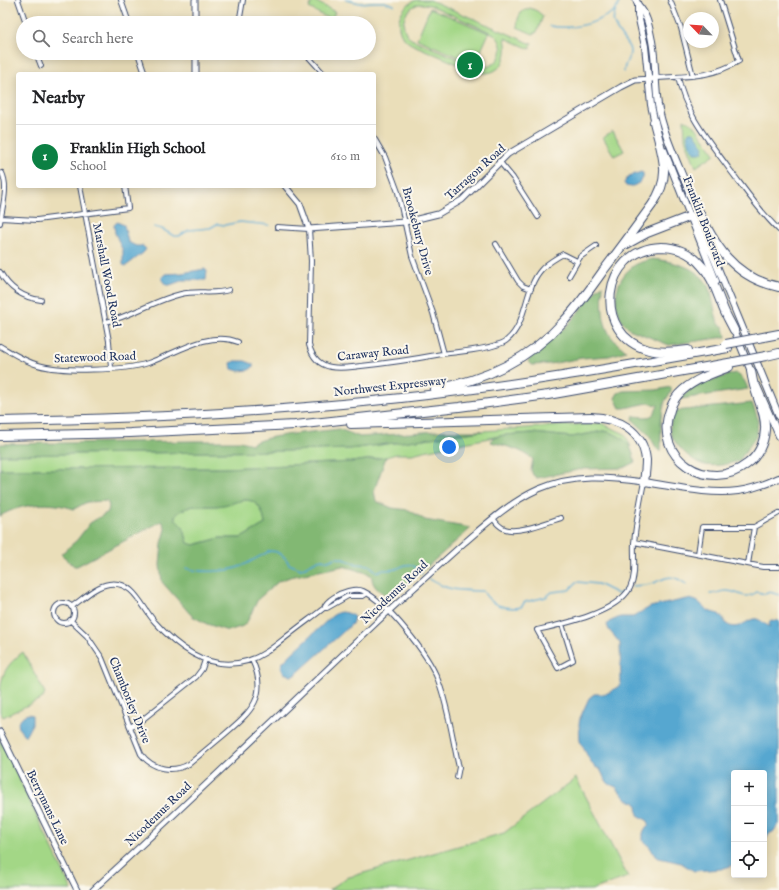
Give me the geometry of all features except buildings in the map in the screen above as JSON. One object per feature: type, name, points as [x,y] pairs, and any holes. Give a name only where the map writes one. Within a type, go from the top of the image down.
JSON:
[{"type":"highway","points":[[357,403],[461,384],[493,373],[541,343],[564,322],[655,202],[663,185],[664,167],[654,122]]},
{"type":"highway","points":[[690,194],[710,235],[720,250],[732,263],[751,277],[779,287]]},
{"type":"highway","points":[[619,250],[629,242],[647,233],[691,216],[697,221],[707,245],[712,252]]},
{"type":"highway","points":[[727,346],[668,352],[649,350],[635,344],[622,334],[611,311],[610,291],[617,272],[627,260],[642,251],[659,247],[682,250],[696,259],[707,272],[734,330]]},
{"type":"highway","name":"Northwest Expressway","points":[[0,421],[182,415],[357,403],[495,386],[635,365],[779,335]]},
{"type":"highway","points":[[751,371],[765,422],[765,435],[760,449],[751,461],[739,470],[716,476],[696,471],[682,462],[671,447],[666,425],[669,412],[678,395],[688,386],[708,375],[735,364],[779,353]]},
{"type":"highway","points":[[294,425],[459,407],[548,395],[735,364]]},
{"type":"highway","points":[[0,436],[122,434],[294,425],[591,417],[608,418],[625,425],[639,439],[646,460],[644,482]]},
{"type":"main road","name":"Franklin Boulevard","points":[[637,3],[645,13],[649,27],[658,105],[662,120],[712,252],[779,416]]},
{"type":"main road","name":"Franklin Boulevard","points":[[637,3],[638,15],[645,46],[654,122],[734,330],[779,436]]},
{"type":"main road","name":"Nicodemus Road","points":[[644,482],[707,491],[726,492],[752,489],[779,478]]},
{"type":"street","points":[[18,0],[24,16]]},
{"type":"street","points":[[122,0],[127,16]]},
{"type":"street","points":[[195,0],[195,16]]},
{"type":"street","points":[[240,16],[243,0]]},
{"type":"street","points":[[670,0],[682,28],[692,76]]},
{"type":"street","name":"Tarragon Road","points":[[277,227],[309,229],[405,222],[429,217],[456,205],[468,195],[499,161],[521,146],[621,87],[635,80],[705,75],[720,71],[739,60],[720,0]]},
{"type":"street","points":[[39,60],[41,66]]},
{"type":"street","points":[[140,60],[144,72]]},
{"type":"street","points":[[196,60],[196,72]]},
{"type":"street","points":[[311,60],[322,72]]},
{"type":"street","points":[[678,77],[680,90],[697,124],[754,203],[779,230]]},
{"type":"street","name":"Brookebury Drive","points":[[376,142],[392,172],[398,192],[412,256],[433,313],[444,354]]},
{"type":"street","points":[[499,161],[513,178],[538,217]]},
{"type":"street","points":[[0,223],[5,187],[5,178],[2,173]]},
{"type":"street","name":"Marshall Wood Road","points":[[80,188],[106,322],[111,368]]},
{"type":"street","points":[[0,218],[37,220],[128,208],[125,188]]},
{"type":"street","name":"Caraway Road","points":[[287,188],[300,204],[309,229],[312,260],[309,345],[311,351],[321,363],[331,367],[345,368],[387,364],[495,346],[508,340],[514,334],[536,276],[546,264],[563,254],[577,261]]},
{"type":"street","points":[[496,244],[518,281],[523,286],[531,289]]},
{"type":"street","points":[[569,276],[577,261],[596,246]]},
{"type":"street","points":[[0,272],[4,280],[14,289],[26,296],[41,300]]},
{"type":"street","points":[[106,322],[162,300],[182,294],[224,292],[229,290]]},
{"type":"street","name":"Statewood Road","points":[[0,346],[21,359],[45,367],[64,370],[129,368],[147,364],[205,341],[232,339],[238,342]]},
{"type":"street","name":"Nicodemus Road","points":[[93,890],[388,612],[493,518],[528,494],[544,487],[566,481],[601,477],[644,482]]},
{"type":"street","points":[[562,624],[573,660],[558,668],[537,630],[576,620],[614,604],[623,597],[630,587],[635,571],[634,542],[644,482]]},
{"type":"street","points":[[698,554],[702,527],[754,527],[779,512]]},
{"type":"street","points":[[493,518],[501,527],[510,530],[522,529],[561,518]]},
{"type":"street","points":[[748,564],[754,527]]},
{"type":"street","points":[[634,542],[748,564],[779,566]]},
{"type":"street","name":"Chamborley Drive","points":[[252,660],[258,674],[259,681],[258,696],[252,708],[243,718],[190,764],[179,769],[158,767],[148,762],[138,749],[102,658],[86,636],[70,620],[61,623],[56,619],[54,614],[55,608],[59,605],[66,604],[71,607],[100,586],[111,584],[121,585],[135,593],[155,622],[188,652],[205,660],[228,664],[252,660],[270,649],[324,608],[325,605],[336,596],[357,590],[363,591],[378,601],[420,648],[438,679],[459,767],[457,777]]},
{"type":"street","points":[[70,620],[73,614],[71,607]]},
{"type":"street","points":[[130,727],[142,720],[196,676],[202,669],[205,660]]},
{"type":"street","name":"Berrymans Lane","points":[[0,732],[78,890]]},
{"type":"green space","points":[[313,0],[335,12],[333,16],[324,16],[309,8]]},
{"type":"green space","points":[[416,0],[430,0],[532,44],[530,49],[505,38],[506,53],[501,65],[491,72],[476,72],[411,44],[405,39],[401,34],[399,21],[404,9]],"holes":[[[419,4],[430,5],[494,34],[499,39],[501,45],[500,56],[497,60],[487,67],[480,68],[411,39],[405,29],[404,19],[406,14],[414,6]]]},
{"type":"green space","points":[[430,8],[489,33],[475,64],[417,39]]},
{"type":"green space","points":[[530,8],[543,16],[537,32],[533,34],[517,27],[521,12]]},
{"type":"green space","points":[[684,119],[695,126],[715,154],[696,167],[685,139]]},
{"type":"green space","points":[[613,131],[624,151],[614,156],[603,137]]},
{"type":"green space","points":[[652,259],[668,261],[684,266],[704,279],[711,294],[717,320],[719,324],[724,327],[726,337],[669,345],[629,329],[619,314],[616,298],[617,289],[620,281],[633,266]]},
{"type":"green space","points":[[603,285],[603,314],[607,328],[615,341],[626,351],[609,356],[532,365],[528,361],[535,352],[568,325],[598,288]]},
{"type":"green space","points":[[735,373],[740,376],[748,389],[681,399],[690,389],[700,384]]},
{"type":"green space","points":[[671,387],[671,392],[665,401],[661,418],[661,452],[657,449],[649,435],[633,420],[634,416],[646,417],[652,415],[658,405],[648,403],[620,408],[615,398],[618,393],[623,391],[656,390]]},
{"type":"green space","points":[[752,403],[758,419],[757,435],[739,461],[727,464],[705,465],[694,460],[683,451],[678,446],[671,434],[670,427],[675,411]]},
{"type":"green space","points":[[601,423],[625,434],[631,447],[618,436],[603,431],[572,437],[532,433],[504,435],[412,454],[396,454],[352,462],[226,468],[0,469],[0,455],[350,449],[482,431]]},
{"type":"green space","points":[[339,429],[360,437],[436,431],[482,431],[350,449],[0,455],[0,444],[240,441],[252,444],[269,438]]},
{"type":"green space","points":[[603,431],[615,434],[623,439],[629,445],[635,462],[623,468],[583,469],[537,478],[533,475],[531,470],[533,459],[518,450],[491,442],[493,438],[504,435],[533,433],[572,437]]},
{"type":"green space","points":[[386,457],[374,491],[376,501],[392,508],[409,510],[425,520],[471,528],[393,597],[378,590],[373,584],[372,576],[367,573],[343,566],[290,577],[279,581],[258,599],[247,622],[243,626],[228,631],[207,624],[192,616],[162,582],[160,565],[162,543],[166,529],[162,521],[77,566],[74,566],[61,554],[77,540],[90,523],[108,512],[109,506],[107,501],[87,502],[74,509],[65,506],[46,504],[27,506],[18,508],[0,516],[0,469],[226,468],[352,462]],"holes":[[[245,500],[257,504],[260,508],[265,524],[241,538],[220,538],[194,545],[188,543],[183,527],[175,519],[175,516],[190,507],[217,506]]]},
{"type":"green space","points":[[245,500],[257,504],[263,515],[265,524],[241,538],[220,538],[193,545],[188,543],[183,527],[175,519],[175,516],[188,507],[211,506]]},
{"type":"green space","points":[[23,652],[45,693],[43,698],[3,717],[0,712],[0,692],[3,677],[10,664]]},
{"type":"green space","points":[[0,739],[72,890],[0,890]]},
{"type":"green space","points":[[576,778],[628,877],[591,890],[329,890],[346,878],[504,833]]},
{"type":"water","points":[[689,132],[694,132],[704,147],[703,152],[695,153],[687,136]]},
{"type":"water","points":[[641,172],[643,173],[643,178],[640,182],[631,187],[626,186],[624,183],[629,176]]},
{"type":"water","points":[[117,222],[124,225],[128,242],[136,246],[143,246],[146,249],[126,266],[123,265],[123,251],[115,233],[114,225]]},
{"type":"water","points":[[205,269],[207,271],[206,280],[184,280],[166,285],[162,280],[162,277],[165,274]]},
{"type":"water","points":[[235,361],[245,361],[253,364],[253,367],[249,370],[239,371],[232,369],[231,363]]},
{"type":"water","points":[[687,599],[699,602],[711,612],[719,614],[727,624],[734,627],[754,619],[759,620],[770,627],[769,622],[771,620],[779,621],[779,824],[767,837],[767,770],[731,770],[731,866],[721,869],[694,871],[681,863],[655,856],[650,847],[643,841],[643,833],[649,824],[648,821],[638,815],[637,805],[635,802],[627,800],[616,787],[606,781],[600,769],[595,767],[589,759],[580,741],[580,718],[589,698],[594,694],[605,694],[610,692],[621,683],[620,643],[609,630],[607,625],[609,622],[620,617],[633,617],[650,607]]},
{"type":"water","points":[[341,612],[350,614],[354,617],[352,624],[295,675],[291,676],[284,673],[281,667],[283,662],[332,616]]},
{"type":"water","points":[[28,714],[32,715],[32,724],[26,735],[24,735],[19,729],[18,722],[23,716]]},
{"type":"waterway","points":[[346,0],[360,3],[385,2],[394,5]]},
{"type":"waterway","points":[[620,0],[613,21],[616,29],[630,50],[624,72]]},
{"type":"waterway","points":[[550,26],[576,27],[599,20],[614,11]]},
{"type":"waterway","points":[[154,227],[162,229],[174,236],[179,236],[189,230],[210,228],[217,224],[225,225],[240,222],[269,225]]},
{"type":"waterway","points":[[186,568],[205,571],[233,569],[247,564],[270,551],[273,551],[284,556],[289,564],[301,569],[318,560],[322,559],[328,561],[335,558],[340,558],[357,564],[369,565],[377,572],[382,570],[394,570],[406,565],[412,565],[422,574]]},
{"type":"waterway","points":[[632,586],[651,584],[669,577],[686,584]]},
{"type":"waterway","points":[[429,579],[449,588],[483,591],[494,603],[510,608],[521,607],[525,602],[546,597],[552,592],[569,590],[577,582],[598,584],[618,594],[626,591]]},
{"type":"waterway","points":[[710,594],[730,591],[744,596],[752,595],[757,592],[765,594],[770,592],[779,595]]},
{"type":"place","name":"Franklin High School","points":[[470,65]]}]
